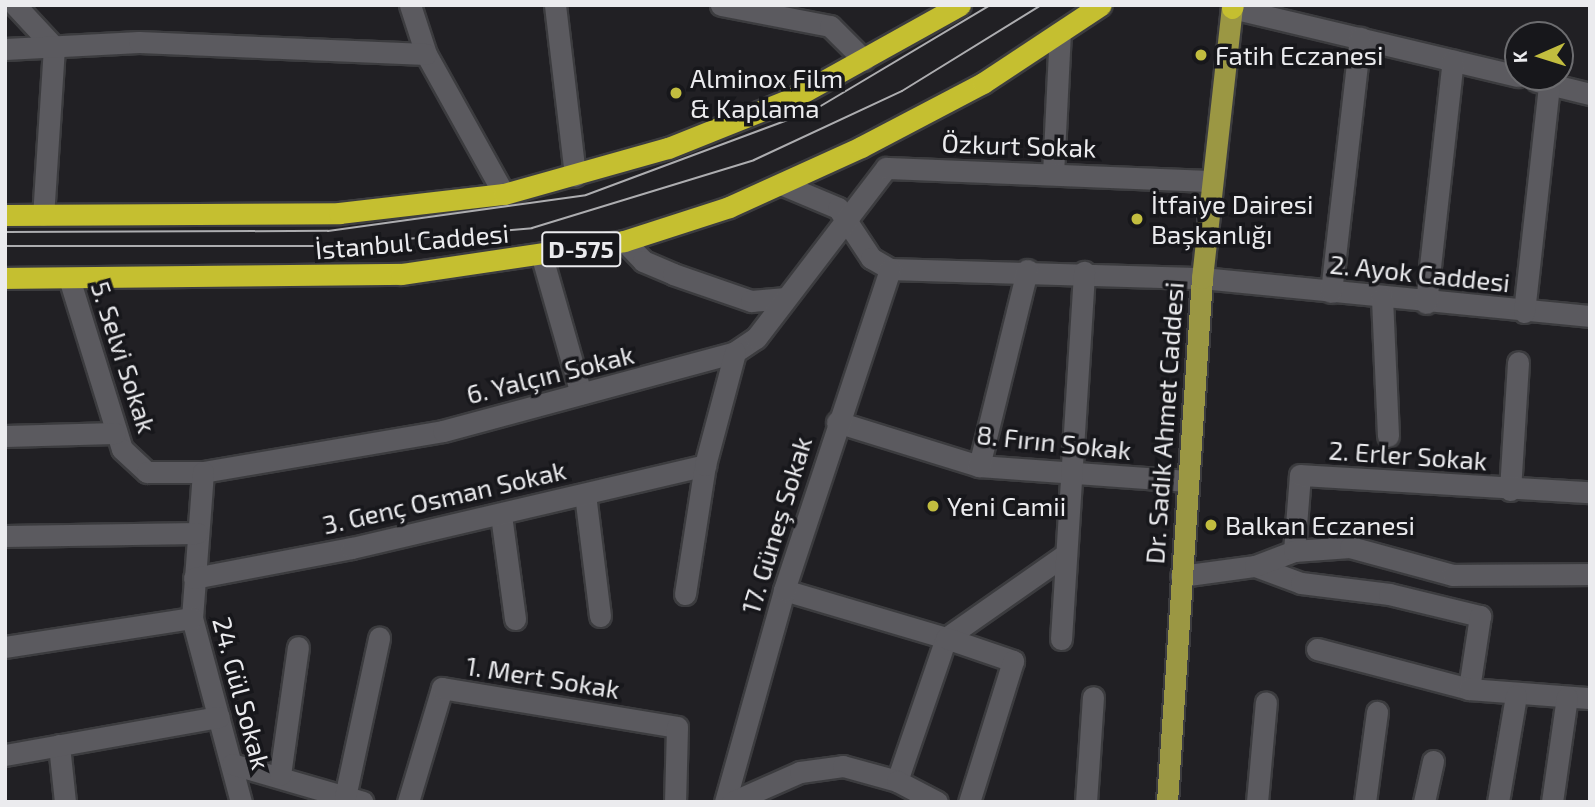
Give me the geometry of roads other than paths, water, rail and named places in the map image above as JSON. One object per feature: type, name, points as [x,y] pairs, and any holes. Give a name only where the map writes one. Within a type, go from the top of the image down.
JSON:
[{"type":"highway","name":"İstanbul Caddesi","points":[[5,215],[339,213],[504,194],[575,176],[781,103],[864,60],[960,5]]},
{"type":"highway","name":"İstanbul Caddesi","points":[[5,278],[345,277],[542,257],[624,241],[781,184],[983,83],[1101,5]]},
{"type":"main road","name":"Dr. Sadık Ahmet Caddesi","points":[[1167,802],[1202,278],[1232,6]]},
{"type":"street","points":[[15,5],[54,47],[43,215]]},
{"type":"street","points":[[410,5],[426,54],[504,194]]},
{"type":"street","points":[[555,5],[575,176]]},
{"type":"street","points":[[721,5],[752,8],[830,26],[864,60]]},
{"type":"street","points":[[1232,6],[1504,73]]},
{"type":"street","points":[[1053,174],[1060,32]]},
{"type":"street","points":[[1331,292],[1360,38]]},
{"type":"street","points":[[5,49],[139,42],[426,54]]},
{"type":"street","points":[[1426,303],[1453,61]]},
{"type":"street","points":[[1524,312],[1548,91]]},
{"type":"street","name":"Özkurt Sokak","points":[[851,219],[886,168],[1211,181]]},
{"type":"street","points":[[781,184],[851,219],[871,258],[890,269]]},
{"type":"street","name":"6. Yalçın Sokak","points":[[203,472],[443,431],[735,352],[756,338],[851,219]]},
{"type":"street","points":[[624,241],[643,261],[673,274],[751,301],[786,298]]},
{"type":"street","points":[[542,257],[581,394]]},
{"type":"street","name":"2. Ayok Caddesi","points":[[890,269],[1027,270],[1202,278],[1426,303],[1590,316]]},
{"type":"street","name":"17. Güneş Sokak","points":[[725,802],[784,590],[837,422],[890,269]]},
{"type":"street","points":[[979,466],[1027,270]]},
{"type":"street","points":[[1061,639],[1084,272]]},
{"type":"street","name":"5. Selvi Sokak","points":[[69,278],[115,433],[147,472],[203,472]]},
{"type":"street","points":[[1382,298],[1388,436]]},
{"type":"street","points":[[685,594],[705,465],[735,352]]},
{"type":"street","points":[[1510,490],[1518,362]]},
{"type":"street","name":"8. Fırın Sokak","points":[[837,422],[979,466],[1070,475],[1187,481]]},
{"type":"street","points":[[5,436],[115,433]]},
{"type":"street","name":"3. Genç Osman Sokak","points":[[194,578],[501,515],[705,465]]},
{"type":"street","name":"24. Gül Sokak","points":[[203,472],[192,618],[242,802]]},
{"type":"street","name":"2. Erler Sokak","points":[[1294,551],[1300,475],[1510,490],[1590,492]]},
{"type":"street","points":[[584,494],[600,616]]},
{"type":"street","points":[[501,515],[515,619]]},
{"type":"street","points":[[5,536],[197,533]]},
{"type":"street","points":[[1181,576],[1255,566],[1294,551],[1349,547],[1453,575],[1590,573]]},
{"type":"street","points":[[897,781],[946,638],[1066,554]]},
{"type":"street","points":[[1255,566],[1301,583],[1389,594],[1479,616],[1469,690]]},
{"type":"street","points":[[784,590],[946,638],[1013,661],[969,802]]},
{"type":"street","points":[[5,647],[192,618]]},
{"type":"street","points":[[232,764],[281,775],[354,799],[379,638]]},
{"type":"street","points":[[281,775],[298,647]]},
{"type":"street","points":[[1317,649],[1469,690],[1590,698]]},
{"type":"street","name":"1. Mert Sokak","points":[[408,802],[442,688],[677,727],[675,802]]},
{"type":"street","points":[[1497,802],[1516,695]]},
{"type":"street","points":[[1086,802],[1093,697]]},
{"type":"street","points":[[1552,802],[1567,697]]},
{"type":"street","points":[[1257,802],[1266,702]]},
{"type":"street","points":[[1365,802],[1377,712]]},
{"type":"street","points":[[5,755],[219,718]]},
{"type":"street","points":[[59,745],[65,802]]},
{"type":"street","points":[[1424,802],[1433,761]]},
{"type":"street","points":[[732,802],[762,795],[800,772],[843,766],[897,781],[937,802]]},
{"type":"tram line","points":[[5,232],[328,231],[586,195],[814,110],[990,5]]},
{"type":"tram line","points":[[5,246],[324,246],[532,228],[754,160],[902,91],[1041,5]]},
{"type":"place","name":"Fatih Eczanesi","points":[[1201,55]]},
{"type":"place","name":"Alminox Film & Kaplama","points":[[676,93]]},
{"type":"place","name":"İtfaiye Dairesi Başkanlığı","points":[[1137,219]]},
{"type":"place","name":"Yeni Camii","points":[[933,506]]},
{"type":"place","name":"Balkan Eczanesi","points":[[1211,525]]}]
